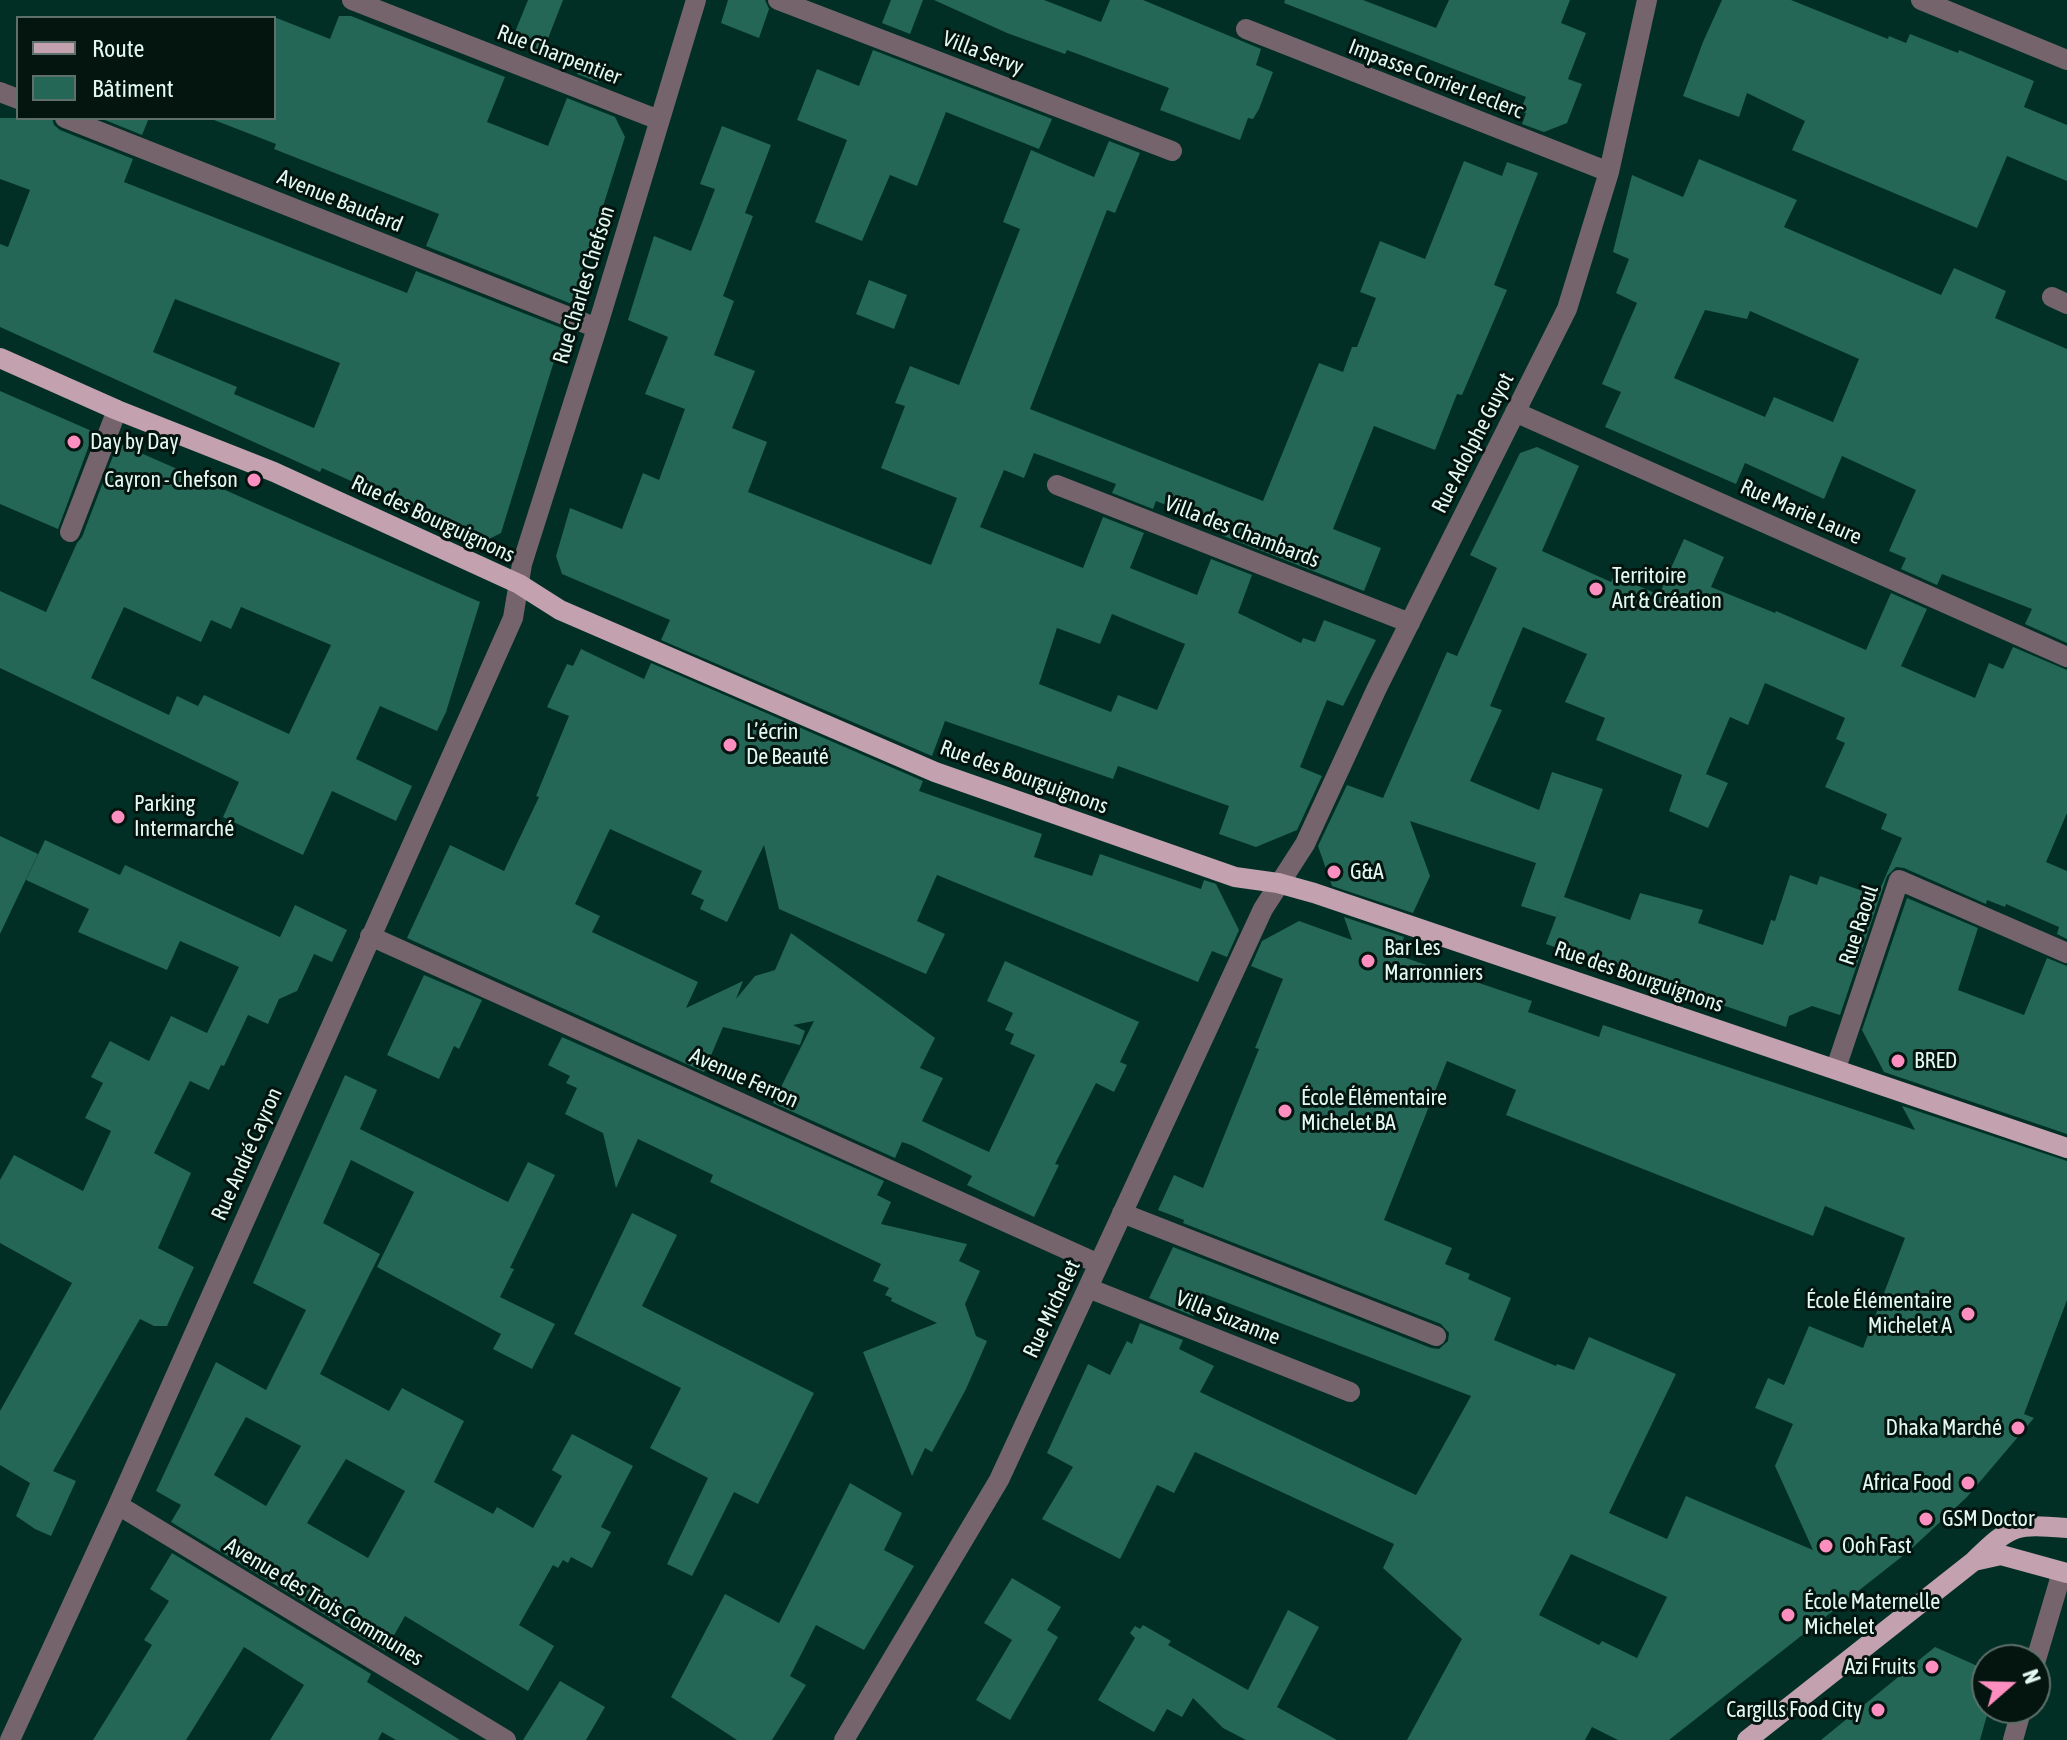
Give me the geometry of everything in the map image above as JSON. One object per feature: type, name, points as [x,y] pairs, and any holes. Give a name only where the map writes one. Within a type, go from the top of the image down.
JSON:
[{"type":"main road","name":"Rue des Bourguignons","points":[[0,358],[117,410],[274,472],[519,584],[560,610],[935,772],[1235,877],[1278,883],[2067,1148]]},
{"type":"main road","points":[[1747,1740],[1974,1561],[1998,1537],[2013,1528],[2030,1525],[2067,1528]]},
{"type":"main road","points":[[1974,1561],[2001,1555],[2064,1572]]},
{"type":"street","name":"Rue Charpentier","points":[[352,0],[659,120]]},
{"type":"street","name":"Rue Charles Chefson","points":[[519,584],[522,564],[696,0]]},
{"type":"street","name":"Villa Servy","points":[[778,0],[1172,151]]},
{"type":"street","name":"Rue Adolphe Guyot","points":[[1278,883],[1301,851],[1410,623],[1567,309],[1609,172],[1647,0]]},
{"type":"street","points":[[1921,0],[2067,60]]},
{"type":"street","name":"Impasse Corrier Leclerc","points":[[1246,29],[1609,172]]},
{"type":"street","name":"Avenue Baudard","points":[[70,120],[597,328]]},
{"type":"street","points":[[70,532],[117,410]]},
{"type":"street","name":"Rue Marie Laure","points":[[1515,412],[2067,657]]},
{"type":"street","name":"Villa des Chambards","points":[[1057,485],[1410,623]]},
{"type":"street","name":"Rue André Cayron","points":[[10,1740],[118,1505],[513,618],[519,584]]},
{"type":"street","name":"Rue Raoul","points":[[1836,1068],[1899,880],[2067,953]]},
{"type":"street","name":"Rue Michelet","points":[[844,1740],[999,1480],[1263,909],[1278,883]]},
{"type":"street","name":"Avenue Ferron","points":[[370,936],[1099,1264]]},
{"type":"street","points":[[1122,1213],[1436,1336]]},
{"type":"street","name":"Villa Suzanne","points":[[1088,1288],[1350,1392]]},
{"type":"street","name":"Avenue des Trois Communes","points":[[118,1505],[506,1740]]},
{"type":"street","points":[[2041,1644],[2064,1572]]},
{"type":"building","points":[[528,0],[563,0],[542,54],[511,42]]},
{"type":"building","points":[[728,0],[765,0],[769,9],[759,38],[721,23]]},
{"type":"building","points":[[891,0],[923,0],[910,34],[882,23]]},
{"type":"building","points":[[934,0],[1044,0],[1101,22],[1110,0],[1143,0],[1261,49],[1256,65],[1273,72],[1259,109],[1253,119],[1248,118],[1240,140],[1160,110],[1169,88],[1067,50],[1065,54],[1007,33]]},
{"type":"building","points":[[1285,0],[1363,0],[1436,28],[1449,0],[1570,0],[1561,23],[1586,33],[1568,79],[1582,84],[1567,123],[1544,132],[1522,124],[1526,113],[1520,111],[1526,97],[1284,3]]},
{"type":"building","points":[[1722,0],[1791,0],[1888,39],[1889,36],[1906,43],[1910,34],[1958,53],[1959,50],[2034,81],[2024,107],[2067,125],[2067,181],[2007,156],[1977,228],[1792,150],[1805,121],[1747,93],[1739,117],[1683,96]]},
{"type":"building","points":[[339,16],[351,16],[505,77],[487,122],[548,146],[567,98],[615,117],[625,137],[572,304],[426,246],[439,214],[274,149],[276,144],[214,120],[276,120],[276,18],[330,39]]},
{"type":"building","points":[[873,50],[1052,119],[1039,149],[946,112],[917,186],[890,175],[862,241],[815,222],[847,140],[797,120],[817,69],[859,86]]},
{"type":"building","points":[[584,55],[598,82],[577,74]]},
{"type":"building","points":[[0,118],[53,120],[60,130],[133,159],[124,182],[407,293],[416,271],[564,329],[501,533],[485,541],[322,468],[320,472],[0,327],[0,244],[8,247],[30,190],[0,179]],"holes":[[[175,299],[340,363],[314,428],[234,394],[237,387],[153,352]]]},
{"type":"building","points":[[105,120],[148,120],[142,135]]},
{"type":"building","points":[[722,126],[771,145],[745,213],[753,216],[723,296],[734,301],[714,355],[755,371],[732,428],[767,442],[748,492],[931,565],[957,498],[881,468],[905,406],[895,403],[910,366],[959,385],[1020,229],[1003,222],[1031,150],[1094,177],[1109,141],[1140,153],[1115,213],[1107,210],[1030,409],[1263,501],[1319,363],[1343,372],[1352,347],[1357,347],[1376,298],[1360,292],[1380,241],[1425,259],[1464,161],[1502,176],[1507,162],[1538,173],[1494,285],[1507,290],[1462,395],[1457,394],[1435,450],[1374,426],[1333,529],[1381,548],[1364,591],[1221,535],[1224,528],[1156,501],[1153,509],[1112,493],[1116,484],[1034,453],[1024,478],[1004,470],[980,527],[1083,568],[1103,517],[1144,533],[1130,568],[1197,595],[1211,559],[1252,575],[1238,613],[1301,643],[1303,638],[1315,642],[1324,620],[1376,640],[1343,706],[1327,700],[1300,767],[1322,776],[1297,830],[1256,847],[1219,834],[1229,806],[1118,766],[1113,779],[945,721],[932,756],[661,640],[670,620],[562,574],[556,556],[570,508],[622,529],[643,473],[659,480],[685,409],[645,394],[668,337],[628,320],[654,236],[691,251],[715,189],[700,184]],"holes":[[[1112,614],[1185,644],[1157,710],[1118,695],[1111,712],[1039,684],[1057,628],[1100,644]]]},
{"type":"building","points":[[1699,159],[1797,200],[1784,227],[1941,295],[1954,268],[2006,291],[1995,318],[2067,349],[2067,643],[2025,624],[2032,609],[1942,574],[1937,585],[1901,569],[1906,558],[1889,551],[1916,490],[1842,456],[1824,499],[1745,463],[1736,484],[1605,427],[1621,392],[1602,384],[1637,303],[1616,293],[1629,259],[1613,252],[1632,175],[1683,197]],"holes":[[[1705,310],[1747,319],[1750,311],[1859,359],[1833,422],[1774,397],[1765,417],[1674,378]]]},
{"type":"building","points":[[869,280],[907,295],[894,329],[856,314]]},
{"type":"building","points":[[0,391],[94,432],[58,529],[0,504]]},
{"type":"building","points":[[118,443],[480,602],[446,712],[437,731],[380,706],[356,759],[412,786],[396,821],[332,791],[303,855],[223,817],[239,782],[0,668],[0,591],[46,612],[82,537]],"holes":[[[124,607],[201,642],[211,620],[231,629],[241,607],[331,645],[289,734],[204,695],[198,706],[177,696],[169,715],[91,678]]]},
{"type":"building","points":[[1537,447],[1579,466],[1542,551],[1611,582],[1614,575],[1659,595],[1684,539],[1724,557],[1711,587],[1866,650],[1891,593],[1927,609],[1901,666],[1975,698],[1989,663],[2003,669],[2013,647],[2067,670],[2067,813],[2046,862],[2067,871],[2067,939],[2057,934],[2059,927],[2006,904],[2005,907],[1987,900],[1986,904],[1896,867],[1887,876],[1840,1015],[1812,1006],[1789,1016],[1786,1027],[1546,944],[1561,904],[1556,917],[1521,906],[1536,863],[1410,821],[1430,876],[1413,913],[1332,886],[1318,846],[1347,785],[1383,798],[1447,652],[1457,656],[1497,568],[1470,555],[1520,453]],"holes":[[[1523,627],[1587,654],[1565,702],[1605,718],[1596,740],[1682,775],[1669,811],[1708,828],[1728,783],[1706,774],[1730,717],[1748,725],[1765,683],[1845,718],[1836,739],[1845,743],[1825,787],[1887,814],[1881,829],[1902,838],[1877,896],[1820,876],[1817,885],[1790,875],[1775,921],[1771,920],[1763,945],[1698,923],[1703,910],[1640,893],[1630,920],[1564,897],[1603,789],[1552,772],[1539,810],[1470,781],[1502,710],[1490,706]]]},
{"type":"building","points":[[581,649],[644,679],[651,663],[923,781],[919,791],[1042,834],[1034,857],[1092,876],[1100,854],[1201,889],[1204,880],[1216,884],[1239,930],[1227,957],[1212,951],[1198,982],[937,875],[917,921],[945,934],[926,974],[779,909],[764,845],[727,922],[700,909],[704,900],[691,894],[702,871],[610,829],[575,904],[600,916],[592,932],[698,982],[686,1008],[743,981],[736,999],[755,976],[775,970],[791,933],[935,1038],[920,1068],[943,1078],[922,1121],[989,1152],[1035,1055],[1010,1044],[1014,1034],[1005,1030],[1013,1013],[987,1001],[1005,961],[1139,1022],[1120,1062],[1127,1065],[1114,1092],[1096,1083],[1055,1164],[1059,1165],[1034,1217],[967,1185],[972,1176],[911,1145],[902,1142],[895,1158],[773,1103],[814,1021],[793,1025],[805,1031],[800,1045],[723,1027],[704,1072],[407,938],[450,845],[504,871],[539,797],[536,796],[569,716],[547,707],[567,664],[573,666]]},
{"type":"building","points":[[0,836],[38,854],[0,934]]},
{"type":"building","points":[[45,840],[120,875],[125,865],[280,937],[295,905],[347,930],[332,962],[314,954],[297,991],[279,999],[268,1024],[248,1015],[209,1090],[190,1081],[154,1153],[191,1173],[158,1248],[194,1267],[167,1326],[154,1326],[140,1319],[53,1471],[76,1481],[51,1536],[16,1516],[30,1483],[0,1465],[0,1411],[72,1283],[0,1243],[0,1180],[14,1155],[83,1191],[111,1131],[85,1118],[103,1083],[91,1077],[110,1041],[149,1061],[171,1016],[207,1033],[239,967],[180,941],[167,970],[78,932],[89,909],[26,880]]},
{"type":"building","points":[[1907,898],[1978,928],[1958,990],[2024,1015],[2047,958],[2067,966],[2067,1134],[1884,1072],[1862,1030]]},
{"type":"building","points":[[1344,917],[1404,937],[1397,955],[1532,1001],[1528,1012],[1599,1037],[1603,1025],[1915,1130],[1902,1106],[2067,1161],[2067,1300],[2024,1414],[2034,1418],[1967,1497],[1909,1551],[1669,1740],[1618,1740],[1592,1727],[1585,1740],[1407,1740],[1462,1639],[1383,1568],[1394,1544],[1195,1452],[1174,1493],[1157,1485],[1120,1559],[1042,1519],[1073,1467],[1047,1453],[1088,1364],[1110,1375],[1127,1341],[1132,1344],[1140,1323],[1183,1340],[1179,1349],[1214,1366],[1200,1392],[1416,1495],[1471,1396],[1202,1293],[1193,1316],[1149,1298],[1173,1247],[1431,1348],[1439,1349],[1448,1341],[1449,1333],[1441,1324],[1183,1223],[1184,1220],[1158,1210],[1174,1175],[1203,1188],[1259,1049],[1255,1048],[1283,979],[1251,966],[1262,941],[1299,921],[1352,940]],"holes":[[[1447,1061],[1516,1090],[1506,1115],[1813,1236],[1825,1206],[1905,1238],[1863,1348],[1809,1326],[1784,1385],[1768,1378],[1755,1408],[1793,1424],[1775,1466],[1813,1550],[1686,1496],[1667,1539],[1609,1513],[1676,1374],[1589,1337],[1574,1370],[1556,1366],[1494,1340],[1511,1298],[1468,1279],[1470,1274],[1445,1264],[1452,1248],[1384,1220]],[[1571,1554],[1667,1597],[1637,1658],[1602,1641],[1599,1645],[1539,1615]]]},
{"type":"building","points":[[424,975],[482,1000],[459,1049],[454,1046],[439,1079],[387,1055]]},
{"type":"building","points":[[562,1037],[884,1181],[877,1195],[891,1202],[881,1224],[967,1244],[959,1261],[980,1271],[965,1304],[976,1336],[987,1341],[966,1389],[932,1452],[925,1448],[912,1476],[863,1352],[937,1323],[891,1301],[892,1298],[885,1295],[889,1288],[873,1281],[881,1264],[710,1182],[713,1175],[638,1139],[616,1188],[603,1133],[565,1114],[577,1088],[566,1083],[570,1076],[548,1065]]},
{"type":"building","points":[[345,1075],[377,1090],[360,1129],[508,1202],[528,1162],[555,1175],[510,1268],[514,1269],[500,1297],[555,1324],[532,1369],[493,1349],[501,1334],[377,1267],[414,1192],[351,1160],[323,1223],[380,1254],[320,1374],[389,1411],[402,1388],[464,1421],[434,1482],[493,1514],[497,1507],[533,1528],[562,1476],[552,1470],[572,1434],[633,1466],[601,1527],[611,1532],[592,1568],[571,1557],[568,1563],[563,1560],[558,1568],[553,1565],[519,1625],[554,1646],[528,1691],[405,1616],[385,1651],[171,1522],[181,1505],[156,1491],[216,1362],[266,1390],[306,1310],[253,1283]],"holes":[[[246,1417],[301,1446],[266,1506],[214,1475]],[[346,1459],[405,1491],[368,1558],[307,1523]]]},
{"type":"building","points":[[632,1213],[677,1235],[642,1306],[814,1393],[758,1504],[734,1492],[692,1576],[667,1564],[708,1478],[650,1448],[681,1388],[574,1334]]},
{"type":"building","points":[[850,1483],[902,1513],[884,1550],[914,1566],[864,1650],[816,1625],[790,1676],[806,1685],[772,1740],[737,1740],[671,1697],[725,1594],[779,1623]]},
{"type":"building","points":[[172,1553],[371,1674],[367,1682],[460,1740],[396,1740],[382,1732],[378,1740],[270,1740],[304,1685],[244,1647],[186,1740],[93,1740],[152,1645],[144,1640],[169,1601],[150,1589]]},
{"type":"building","points":[[1012,1578],[1061,1607],[1047,1630],[1058,1637],[1010,1720],[976,1700],[1012,1640],[984,1623]]},
{"type":"building","points":[[1288,1610],[1319,1627],[1277,1707],[1337,1740],[1246,1740],[1223,1728],[1193,1698],[1182,1717],[1167,1709],[1154,1732],[1098,1700],[1135,1638],[1130,1633],[1135,1626],[1140,1629],[1143,1625],[1171,1641],[1168,1645],[1248,1690]]},
{"type":"building","points":[[1935,1647],[1971,1663],[1971,1724],[1984,1724],[1980,1740],[1821,1740]]},
{"type":"building","points":[[560,1681],[605,1707],[586,1740],[523,1740]]},
{"type":"place","name":"Day by Day","points":[[74,442]]},
{"type":"place","name":"Cayron - Chefson","points":[[254,480]]},
{"type":"place","name":"Territoire Art & Création","points":[[1596,589]]},
{"type":"place","name":"L’écrin De Beauté","points":[[730,745]]},
{"type":"place","name":"Parking Intermarché","points":[[118,817]]},
{"type":"place","name":"G&A","points":[[1334,872]]},
{"type":"place","name":"Bar Les Marronniers","points":[[1368,961]]},
{"type":"place","name":"BRED","points":[[1898,1061]]},
{"type":"place","name":"École Élémentaire Michelet BA","points":[[1285,1111]]},
{"type":"place","name":"École Élémentaire Michelet A","points":[[1968,1314]]},
{"type":"place","name":"Dhaka Marché","points":[[2018,1428]]},
{"type":"place","name":"Africa Food","points":[[1968,1483]]},
{"type":"place","name":"GSM Doctor","points":[[1926,1519]]},
{"type":"place","name":"Ooh Fast","points":[[1826,1546]]},
{"type":"place","name":"École Maternelle Michelet","points":[[1788,1615]]},
{"type":"place","name":"Azi Fruits","points":[[1932,1667]]},
{"type":"place","name":"Cargills Food City","points":[[1878,1710]]}]
